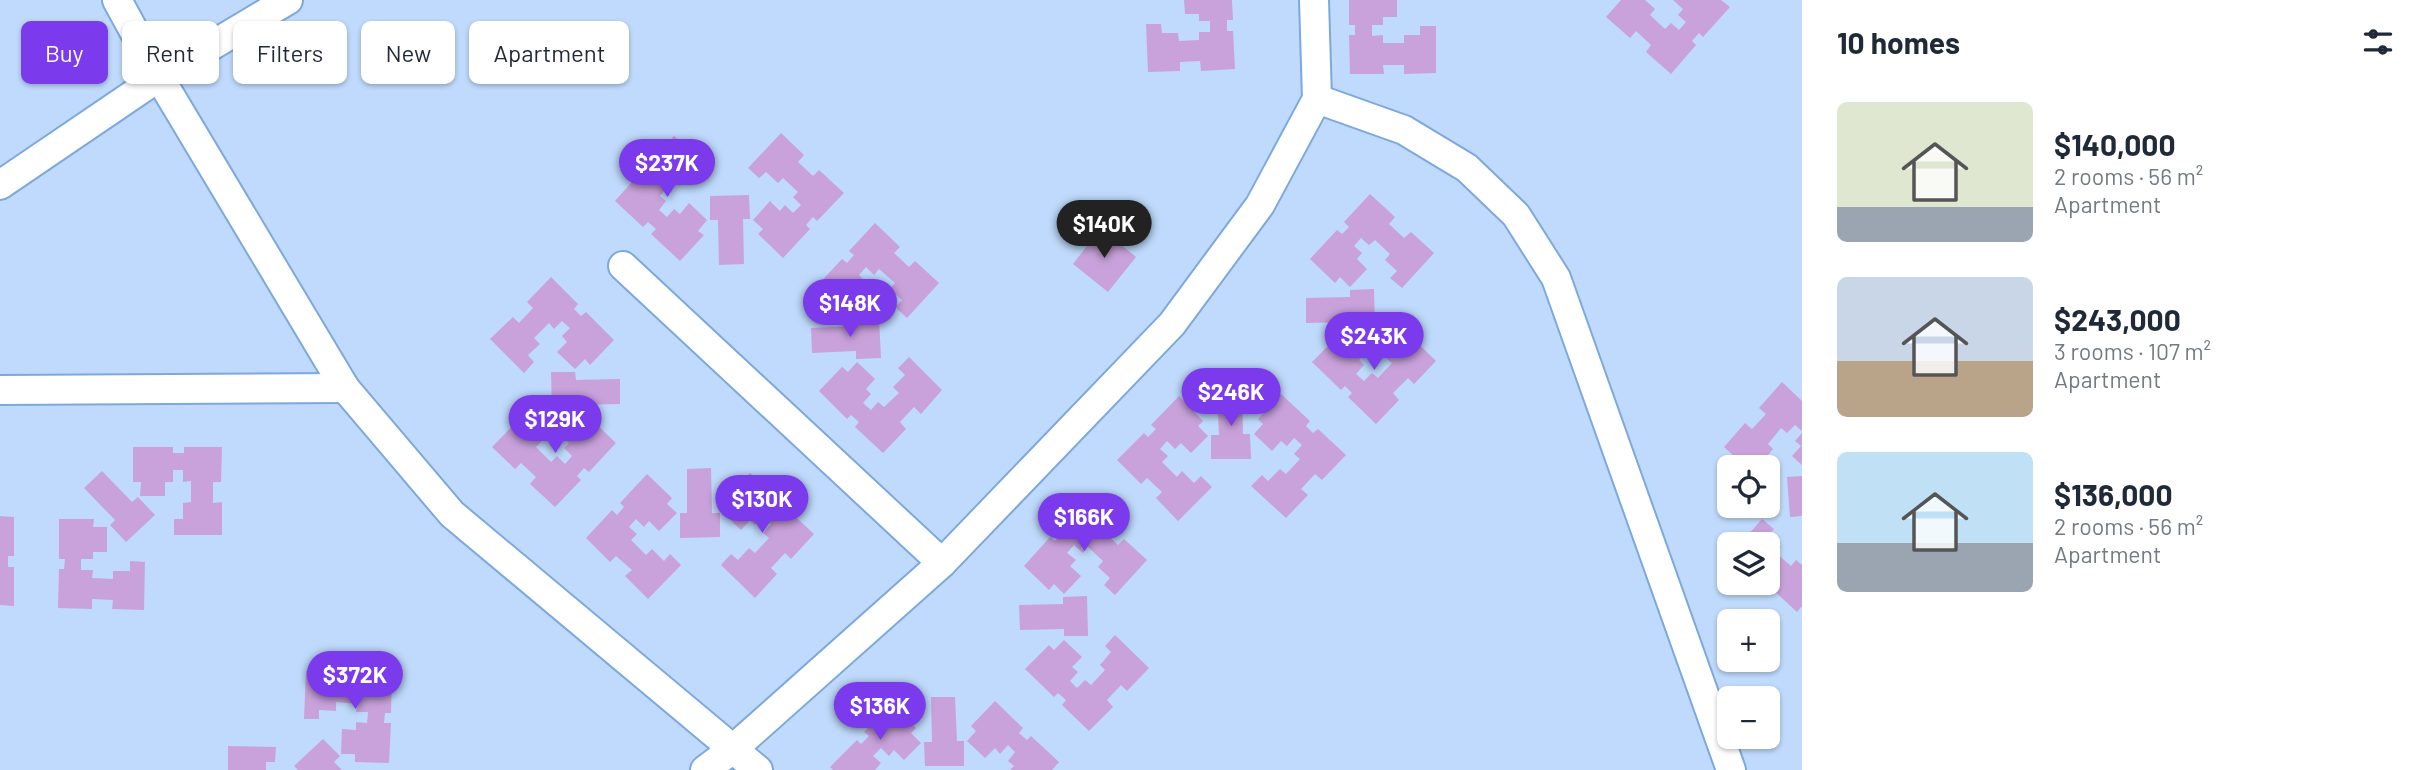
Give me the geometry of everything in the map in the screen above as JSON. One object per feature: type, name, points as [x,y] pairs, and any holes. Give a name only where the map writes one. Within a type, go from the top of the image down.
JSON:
[{"type":"street","points":[[117,0],[128,21]]},
{"type":"street","points":[[219,41],[288,0]]},
{"type":"street","points":[[705,770],[733,749],[942,563],[1172,324],[1260,205],[1317,99],[1314,0]]},
{"type":"street","points":[[0,185],[149,84]]},
{"type":"street","points":[[163,84],[345,388],[452,514],[758,770]]},
{"type":"street","points":[[1317,99],[1405,130],[1467,168],[1517,215],[1556,278],[1731,770]]},
{"type":"street","points":[[623,266],[942,563]]},
{"type":"street","points":[[0,390],[345,388]]},
{"type":"building","points":[[1184,0],[1232,0],[1233,20],[1227,20],[1227,31],[1233,31],[1235,69],[1201,71],[1200,61],[1180,62],[1180,71],[1148,72],[1146,24],[1161,24],[1162,33],[1178,33],[1179,41],[1199,40],[1199,32],[1210,32],[1210,21],[1199,21],[1199,14],[1185,14]]},
{"type":"building","points":[[1349,0],[1397,0],[1397,17],[1383,17],[1383,25],[1372,25],[1372,36],[1383,35],[1383,43],[1404,43],[1404,35],[1420,35],[1420,26],[1436,26],[1436,73],[1404,74],[1404,65],[1383,65],[1384,74],[1350,74],[1349,35],[1355,35],[1355,25],[1349,25]]},
{"type":"building","points":[[1621,0],[1645,0],[1655,9],[1650,15],[1665,29],[1671,23],[1679,30],[1686,22],[1678,15],[1683,9],[1673,0],[1721,0],[1730,7],[1703,37],[1699,33],[1692,41],[1696,45],[1671,74],[1646,52],[1651,45],[1636,31],[1630,38],[1606,17]]},
{"type":"building","points":[[781,133],[804,155],[798,162],[813,176],[819,170],[844,193],[817,221],[813,217],[806,225],[810,229],[783,258],[758,234],[763,229],[753,220],[770,201],[780,211],[785,205],[793,213],[801,205],[793,197],[798,192],[783,178],[778,183],[766,172],[759,178],[748,168]]},
{"type":"building","points":[[674,136],[709,168],[698,180],[692,173],[680,186],[674,180],[660,196],[666,201],[659,210],[667,217],[674,209],[680,214],[689,203],[707,220],[698,231],[704,235],[680,261],[651,234],[656,229],[648,222],[643,227],[615,201],[638,175],[645,181],[658,166],[652,160]]},
{"type":"building","points":[[1370,194],[1395,217],[1389,224],[1404,238],[1411,232],[1434,253],[1402,288],[1390,278],[1397,271],[1385,260],[1390,254],[1375,240],[1369,245],[1361,238],[1354,246],[1362,253],[1357,259],[1367,269],[1350,287],[1340,277],[1335,283],[1310,259],[1337,230],[1342,234],[1349,227],[1344,222]]},
{"type":"building","points":[[749,195],[750,219],[743,219],[744,264],[719,265],[718,220],[710,220],[710,196]]},
{"type":"building","points":[[875,223],[900,247],[894,253],[909,267],[915,261],[939,283],[907,318],[895,307],[902,300],[889,289],[895,283],[879,269],[874,275],[866,267],[859,275],[867,283],[862,288],[872,298],[855,316],[845,306],[840,312],[815,288],[842,259],[847,263],[854,255],[849,251]]},
{"type":"building","points":[[1101,228],[1136,257],[1108,292],[1073,264]]},
{"type":"building","points":[[551,277],[578,304],[574,309],[581,316],[586,312],[614,340],[590,365],[585,359],[575,369],[557,352],[567,342],[562,336],[570,328],[562,321],[554,329],[549,323],[534,338],[540,344],[528,355],[534,362],[524,373],[490,339],[513,317],[519,323],[533,308],[527,302]]},
{"type":"building","points":[[1374,289],[1375,329],[1351,329],[1350,322],[1306,323],[1306,298],[1350,297],[1350,290]]},
{"type":"building","points":[[879,318],[881,358],[856,359],[856,351],[812,353],[811,328],[855,326],[855,319]]},
{"type":"building","points":[[1402,328],[1436,361],[1414,384],[1408,378],[1393,393],[1399,400],[1376,424],[1348,397],[1352,393],[1345,386],[1341,390],[1312,362],[1336,338],[1341,343],[1351,333],[1368,350],[1359,360],[1364,365],[1356,374],[1364,381],[1372,373],[1378,378],[1392,363],[1386,358],[1398,346],[1391,339]]},
{"type":"building","points":[[909,357],[942,390],[921,414],[914,407],[900,422],[906,429],[883,453],[855,427],[859,422],[851,415],[847,419],[819,391],[842,367],[848,372],[857,362],[875,379],[866,389],[871,394],[863,403],[871,410],[878,402],[884,407],[899,393],[893,387],[905,375],[898,368]]},
{"type":"building","points":[[551,372],[575,372],[576,380],[620,379],[620,404],[576,405],[576,412],[552,413]]},
{"type":"building","points":[[1782,382],[1802,401],[1802,431],[1795,425],[1787,433],[1781,428],[1768,444],[1773,449],[1768,455],[1733,455],[1724,447],[1745,423],[1752,429],[1766,414],[1759,408]]},
{"type":"building","points":[[1217,390],[1242,390],[1243,434],[1250,434],[1251,459],[1211,459],[1211,435],[1219,435]]},
{"type":"building","points":[[1281,394],[1310,421],[1306,426],[1313,433],[1318,429],[1346,455],[1322,480],[1315,474],[1301,489],[1308,495],[1286,518],[1251,486],[1262,475],[1268,481],[1280,469],[1286,474],[1300,459],[1294,454],[1302,445],[1294,438],[1287,446],[1281,441],[1272,451],[1254,434],[1263,424],[1258,419]]},
{"type":"building","points":[[1179,396],[1203,421],[1198,426],[1208,436],[1191,453],[1181,443],[1175,449],[1167,441],[1160,449],[1168,456],[1162,462],[1177,477],[1182,471],[1194,483],[1201,476],[1212,487],[1178,521],[1156,498],[1162,492],[1147,478],[1141,484],[1117,460],[1144,433],[1148,437],[1156,429],[1151,425]]},
{"type":"building","points":[[525,413],[536,423],[529,430],[542,441],[536,447],[551,462],[557,456],[565,464],[572,456],[564,448],[569,443],[559,433],[576,415],[586,425],[591,419],[616,443],[589,472],[584,468],[577,476],[581,480],[555,507],[530,484],[536,477],[521,463],[515,469],[492,447]]},
{"type":"building","points":[[1802,433],[1802,465],[1792,456],[1801,446],[1795,441]]},
{"type":"building","points":[[133,447],[173,447],[173,453],[184,453],[184,447],[222,447],[221,482],[213,482],[213,503],[222,502],[222,535],[174,535],[174,519],[183,519],[183,503],[191,502],[191,481],[183,482],[183,470],[173,470],[173,482],[165,482],[165,496],[140,496],[141,482],[133,482]]},
{"type":"building","points":[[711,468],[712,513],[720,513],[720,537],[680,538],[680,513],[687,513],[687,469]]},
{"type":"building","points":[[102,471],[132,502],[138,497],[155,515],[126,542],[110,525],[115,520],[84,488]]},
{"type":"building","points":[[750,473],[779,500],[775,505],[782,512],[786,508],[814,534],[791,559],[785,553],[771,568],[777,574],[755,598],[721,565],[731,554],[738,560],[749,548],[755,553],[769,538],[763,533],[771,524],[763,517],[755,525],[750,520],[741,530],[723,513],[732,503],[727,498]]},
{"type":"building","points":[[647,474],[672,498],[667,504],[677,513],[659,531],[649,521],[644,527],[636,519],[629,527],[637,534],[631,540],[646,555],[652,549],[664,561],[670,554],[681,565],[648,599],[625,576],[632,570],[616,556],[610,562],[586,538],[612,510],[617,515],[624,507],[620,503]]},
{"type":"building","points":[[1802,476],[1802,516],[1790,517],[1787,477]]},
{"type":"building","points":[[1084,501],[1109,524],[1103,531],[1118,545],[1124,539],[1147,560],[1115,595],[1104,585],[1110,578],[1098,567],[1103,561],[1088,547],[1083,553],[1074,545],[1067,553],[1076,560],[1070,566],[1081,576],[1064,594],[1054,584],[1049,590],[1024,566],[1050,537],[1055,541],[1062,533],[1058,529]]},
{"type":"building","points":[[0,516],[14,517],[14,556],[8,556],[8,567],[14,567],[14,606],[0,605]]},
{"type":"building","points":[[59,519],[94,519],[93,527],[107,527],[107,552],[93,552],[93,559],[81,559],[81,570],[93,570],[92,578],[113,579],[113,571],[130,571],[130,561],[145,562],[144,610],[112,609],[113,600],[92,599],[92,609],[58,608],[59,569],[64,569],[65,559],[59,559]]},
{"type":"building","points":[[1762,519],[1774,529],[1771,532],[1751,532]]},
{"type":"building","points":[[1780,556],[1791,566],[1796,560],[1802,565],[1802,606],[1797,612],[1779,595]]},
{"type":"building","points":[[1087,596],[1088,636],[1064,636],[1064,629],[1020,630],[1019,605],[1063,604],[1063,597]]},
{"type":"building","points":[[1115,635],[1149,668],[1127,691],[1121,685],[1107,700],[1113,707],[1089,731],[1062,705],[1066,700],[1058,693],[1054,697],[1025,669],[1049,645],[1054,650],[1064,640],[1082,657],[1072,667],[1078,672],[1070,681],[1077,688],[1085,680],[1091,685],[1105,670],[1100,665],[1111,652],[1105,646]]},
{"type":"building","points":[[306,671],[337,672],[337,681],[358,682],[358,673],[392,674],[391,713],[385,713],[384,723],[391,723],[389,763],[355,762],[355,754],[341,754],[342,729],[356,730],[356,722],[367,723],[368,712],[356,712],[357,704],[336,702],[336,711],[319,710],[319,719],[304,719]]},
{"type":"building","points":[[931,697],[955,697],[957,741],[964,741],[964,766],[925,766],[924,742],[932,742]]},
{"type":"building","points":[[995,701],[1023,728],[1019,733],[1027,740],[1031,736],[1059,762],[1052,770],[1010,770],[1014,766],[1008,761],[1015,752],[1008,745],[1000,754],[995,748],[985,758],[967,741],[976,731],[971,726]]},
{"type":"building","points":[[892,703],[916,728],[911,733],[921,743],[904,760],[894,750],[889,756],[881,748],[873,756],[881,763],[875,770],[833,770],[830,767],[857,740],[861,744],[869,736],[864,732]]},
{"type":"building","points":[[323,739],[340,756],[334,762],[342,770],[298,770],[294,766]]},
{"type":"building","points":[[228,746],[276,747],[275,762],[266,762],[266,770],[228,770]]}]
